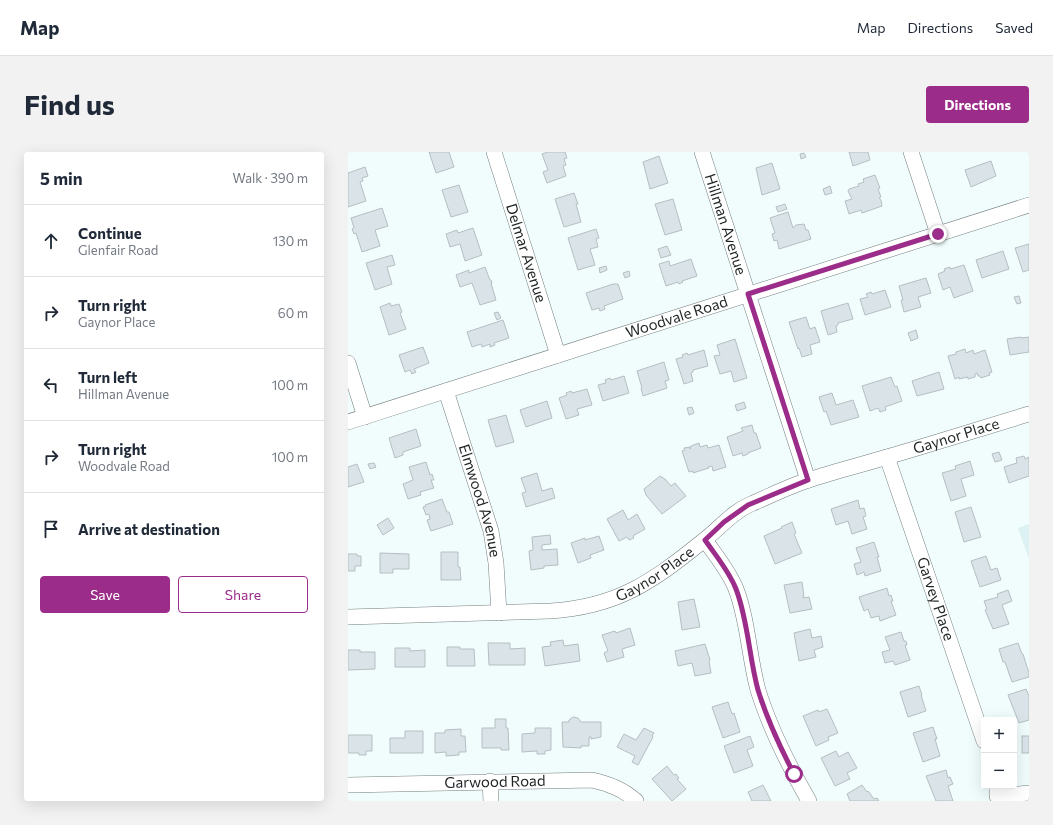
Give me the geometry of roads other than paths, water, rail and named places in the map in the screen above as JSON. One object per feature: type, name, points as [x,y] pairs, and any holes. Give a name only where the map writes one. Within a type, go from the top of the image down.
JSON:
[{"type":"street","name":"Delmar Avenue","points":[[494,152],[558,355]]},
{"type":"street","name":"Hillman Avenue","points":[[702,152],[808,480]]},
{"type":"street","points":[[911,152],[938,234]]},
{"type":"street","name":"Woodvale Road","points":[[348,422],[1029,205]]},
{"type":"street","points":[[348,363],[366,416]]},
{"type":"street","name":"Elmwood Avenue","points":[[446,391],[491,531],[496,563],[499,613]]},
{"type":"street","name":"Gaynor Place","points":[[348,617],[566,610],[593,605],[616,598],[638,588],[656,577],[705,540],[724,522],[748,505],[808,480],[1029,414]]},
{"type":"street","name":"Garvey Place","points":[[887,457],[981,732]]},
{"type":"street","points":[[705,540],[726,570],[736,589],[742,607],[753,671],[762,703],[781,748],[809,801]]},
{"type":"street","name":"Garwood Road","points":[[348,785],[592,780],[612,785],[630,794],[636,801]]},
{"type":"street","points":[[490,781],[491,801]]},
{"type":"street","points":[[997,789],[997,796],[1029,793]]}]
